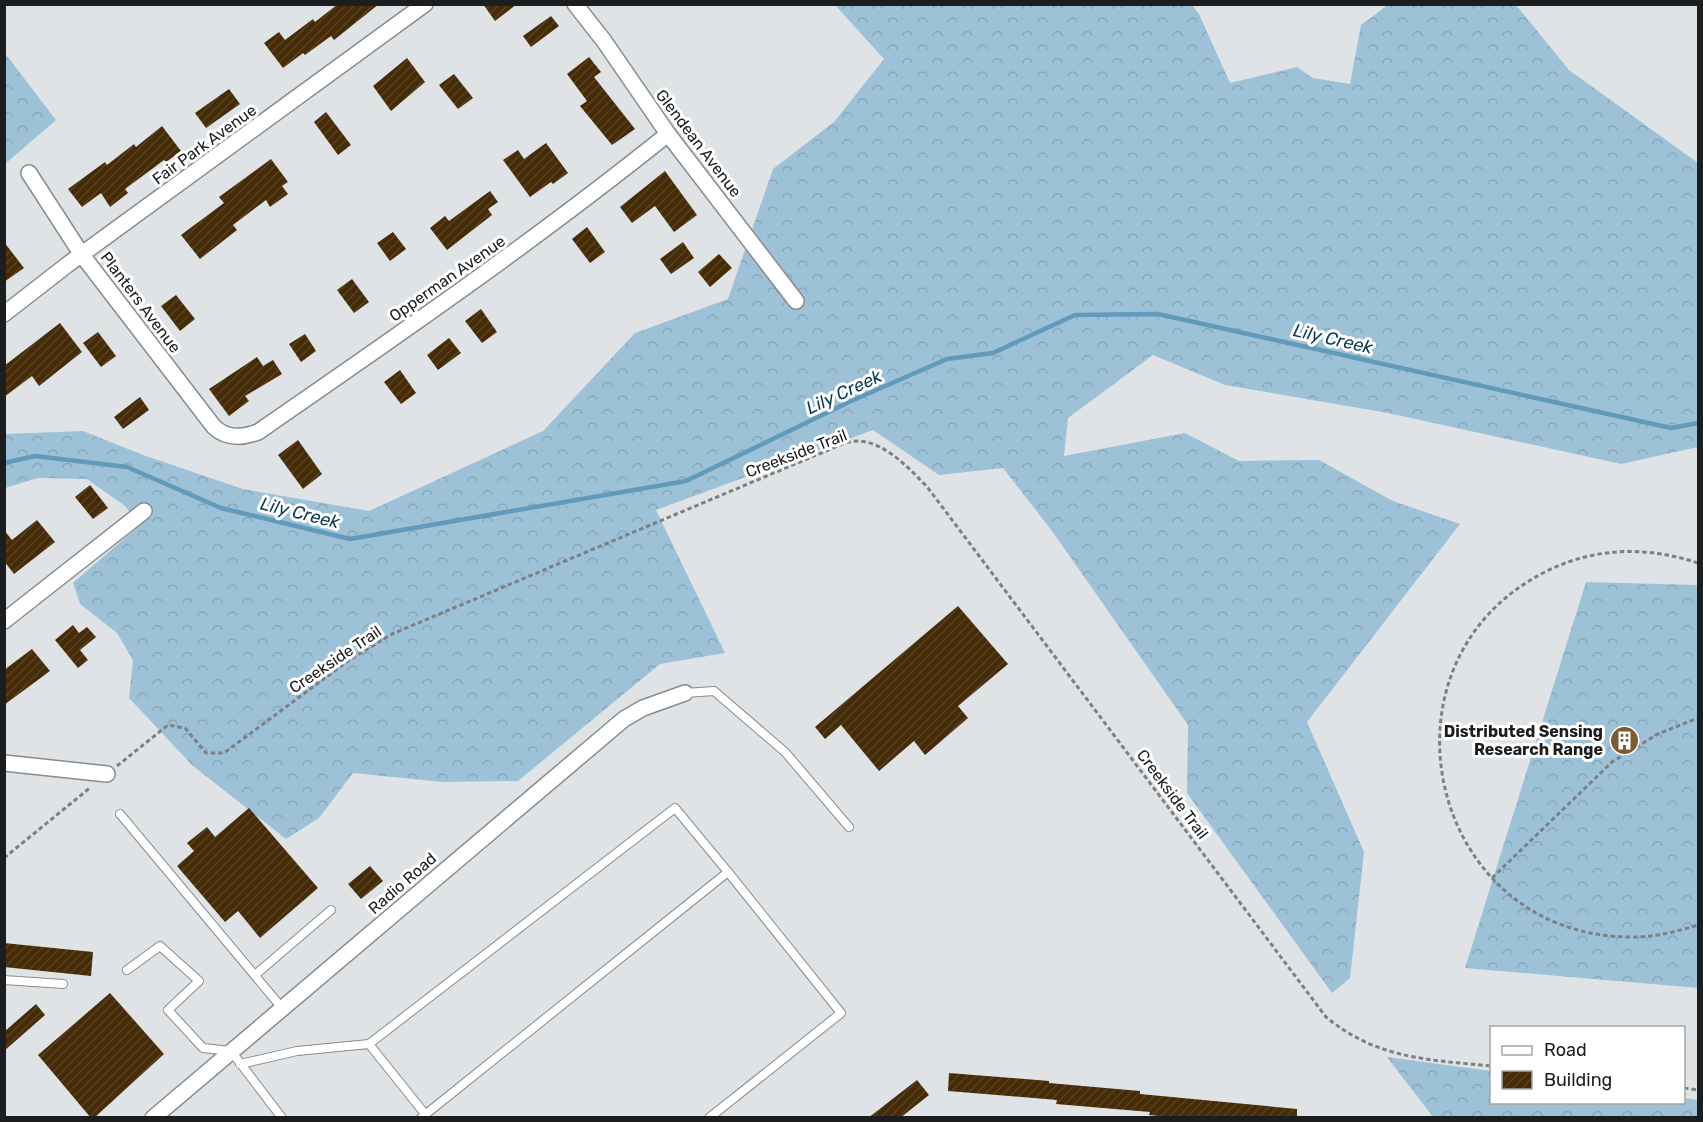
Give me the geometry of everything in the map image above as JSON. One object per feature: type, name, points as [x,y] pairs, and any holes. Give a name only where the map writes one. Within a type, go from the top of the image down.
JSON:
[{"type":"street","name":"Fair Park Avenue","points":[[4,314],[425,4]]},
{"type":"street","name":"Glendean Avenue","points":[[575,4],[604,41],[668,134],[796,301]]},
{"type":"street","name":"Opperman Avenue","points":[[238,437],[258,432],[390,341],[526,244],[668,134]]},
{"type":"street","name":"Planters Avenue","points":[[29,173],[82,255],[214,427],[227,435],[238,437]]},
{"type":"street","points":[[4,621],[144,511]]},
{"type":"street","name":"Radio Road","points":[[153,1118],[624,719],[670,696],[685,693]]},
{"type":"street","points":[[4,763],[106,774]]},
{"type":"lane","points":[[685,693],[714,691],[751,721],[785,752],[849,827]]},
{"type":"lane","points":[[240,1064],[297,1051],[369,1044],[675,808],[841,1013],[709,1118]]},
{"type":"lane","points":[[120,814],[282,1008]]},
{"type":"lane","points":[[369,1044],[423,1116],[728,872]]},
{"type":"lane","points":[[255,975],[331,910]]},
{"type":"lane","points":[[127,970],[160,946],[199,981],[168,1010],[203,1048],[231,1051],[282,1118]]},
{"type":"lane","points":[[4,980],[63,984]]},
{"type":"path","name":"Creekside Trail","points":[[4,858],[168,725],[185,729],[206,753],[224,753],[348,661],[392,634],[834,448],[850,442],[868,442],[883,449],[911,470],[928,488],[1326,1017],[1358,1040],[1390,1053],[1490,1066]]},
{"type":"path","points":[[1698,563],[1674,555],[1636,550],[1598,553],[1562,564],[1520,587],[1498,605],[1473,634],[1454,667],[1445,694],[1438,741],[1441,778],[1451,815],[1468,849],[1492,878],[1521,903],[1554,922],[1590,933],[1628,938],[1666,934],[1698,925]]},
{"type":"path","points":[[1492,878],[1612,762],[1658,734],[1698,718]]},
{"type":"green space","points":[[835,5],[1192,5],[1199,14],[1230,83],[1297,67],[1313,78],[1350,84],[1361,25],[1388,5],[1516,5],[1569,70],[1698,163],[1698,447],[1621,464],[1388,413],[1225,385],[1153,355],[1068,418],[1064,456],[1185,433],[1239,461],[1319,460],[1393,501],[1460,524],[1307,722],[1364,852],[1350,978],[1332,993],[1187,793],[1188,725],[1052,531],[1003,468],[939,475],[873,430],[656,510],[725,653],[660,664],[518,781],[443,782],[353,773],[319,818],[286,839],[192,765],[129,698],[133,660],[117,633],[80,604],[73,583],[140,525],[125,506],[87,479],[38,478],[5,488],[5,434],[83,431],[143,455],[243,489],[369,511],[543,431],[635,333],[728,299],[773,169],[834,122],[884,59]]},
{"type":"green space","points":[[4,52],[56,120],[5,164],[4,164]]},
{"type":"green space","points":[[1586,582],[1698,585],[1698,988],[1465,968]]},
{"type":"green space","points":[[1387,1057],[1490,1071],[1490,1104],[1685,1104],[1685,1098],[1698,1100],[1698,1117],[1433,1117]]},
{"type":"building","points":[[338,4],[379,4],[334,40],[331,36],[283,68],[264,43],[279,32],[285,40],[313,19],[315,22]]},
{"type":"building","points":[[483,4],[517,4],[495,21]]},
{"type":"building","points":[[551,16],[559,26],[531,47],[523,36]]},
{"type":"building","points":[[589,57],[601,72],[594,77],[635,129],[612,145],[580,106],[587,101],[567,74]]},
{"type":"building","points":[[407,58],[425,82],[391,111],[373,86]]},
{"type":"building","points":[[454,74],[473,98],[458,109],[439,85]]},
{"type":"building","points":[[229,89],[240,104],[206,128],[195,113]]},
{"type":"building","points":[[326,112],[351,145],[338,155],[314,122]]},
{"type":"building","points":[[162,126],[181,151],[166,162],[164,160],[125,189],[128,193],[110,207],[101,193],[82,207],[68,189],[105,162],[107,165],[134,144],[136,147]]},
{"type":"building","points":[[546,143],[568,173],[530,197],[503,160],[518,150],[524,159]]},
{"type":"building","points":[[271,159],[288,182],[282,186],[288,194],[270,207],[266,200],[233,225],[237,230],[200,259],[181,235],[224,203],[219,197]]},
{"type":"building","points":[[665,171],[697,215],[674,232],[655,206],[632,223],[620,207]]},
{"type":"building","points":[[490,191],[498,202],[488,209],[492,215],[447,250],[430,228],[445,216],[449,221]]},
{"type":"building","points":[[587,227],[605,252],[590,263],[572,239]]},
{"type":"building","points":[[393,232],[406,249],[390,261],[377,243]]},
{"type":"building","points":[[4,242],[24,268],[4,282]]},
{"type":"building","points":[[683,242],[694,258],[671,274],[660,259]]},
{"type":"building","points":[[719,254],[732,268],[710,287],[698,272]]},
{"type":"building","points":[[352,279],[369,302],[354,313],[337,290]]},
{"type":"building","points":[[176,295],[195,319],[180,331],[161,306]]},
{"type":"building","points":[[481,309],[497,332],[482,343],[465,321]]},
{"type":"building","points":[[60,323],[82,352],[39,386],[32,376],[4,397],[4,366]]},
{"type":"building","points":[[98,332],[116,356],[101,367],[83,343]]},
{"type":"building","points":[[305,334],[316,351],[301,362],[289,344]]},
{"type":"building","points":[[449,338],[461,353],[438,370],[427,355]]},
{"type":"building","points":[[257,357],[263,366],[273,360],[282,374],[245,396],[249,401],[229,416],[209,389]]},
{"type":"building","points":[[400,370],[416,393],[401,404],[384,382]]},
{"type":"building","points":[[140,397],[149,410],[123,429],[114,417]]},
{"type":"building","points":[[298,440],[322,474],[303,489],[278,455]]},
{"type":"building","points":[[90,485],[108,508],[93,519],[75,497]]},
{"type":"building","points":[[37,520],[55,542],[14,574],[4,561],[4,530],[12,540]]},
{"type":"building","points":[[958,606],[1008,664],[958,706],[968,718],[925,755],[914,741],[879,771],[841,725],[825,739],[815,727]]},
{"type":"building","points":[[73,625],[79,633],[87,627],[96,637],[80,650],[88,660],[78,668],[55,640]]},
{"type":"building","points":[[32,649],[50,671],[4,705],[4,670]]},
{"type":"building","points":[[249,808],[318,888],[260,938],[238,911],[225,922],[177,866],[194,851],[187,843],[207,827],[215,837]]},
{"type":"building","points":[[370,866],[383,881],[361,899],[348,884]]},
{"type":"building","points":[[4,943],[93,952],[91,976],[4,967]]},
{"type":"building","points":[[110,993],[164,1054],[94,1118],[91,1118],[38,1055]]},
{"type":"building","points":[[36,1004],[45,1015],[4,1051],[4,1032]]},
{"type":"building","points":[[949,1073],[1049,1081],[1049,1083],[1140,1091],[1140,1094],[1297,1109],[1297,1118],[1178,1118],[1149,1115],[1150,1112],[1056,1104],[1057,1100],[948,1091]]},
{"type":"building","points":[[917,1080],[929,1095],[900,1118],[868,1118]]},
{"type":"waterway","name":"Lily Creek","points":[[4,463],[35,456],[127,467],[221,508],[350,539],[686,481],[849,402],[947,359],[993,353],[1075,315],[1158,314],[1671,428],[1698,423]]},
{"type":"place","name":"Distributed Sensing Research Range","points":[[1624,740]]}]
